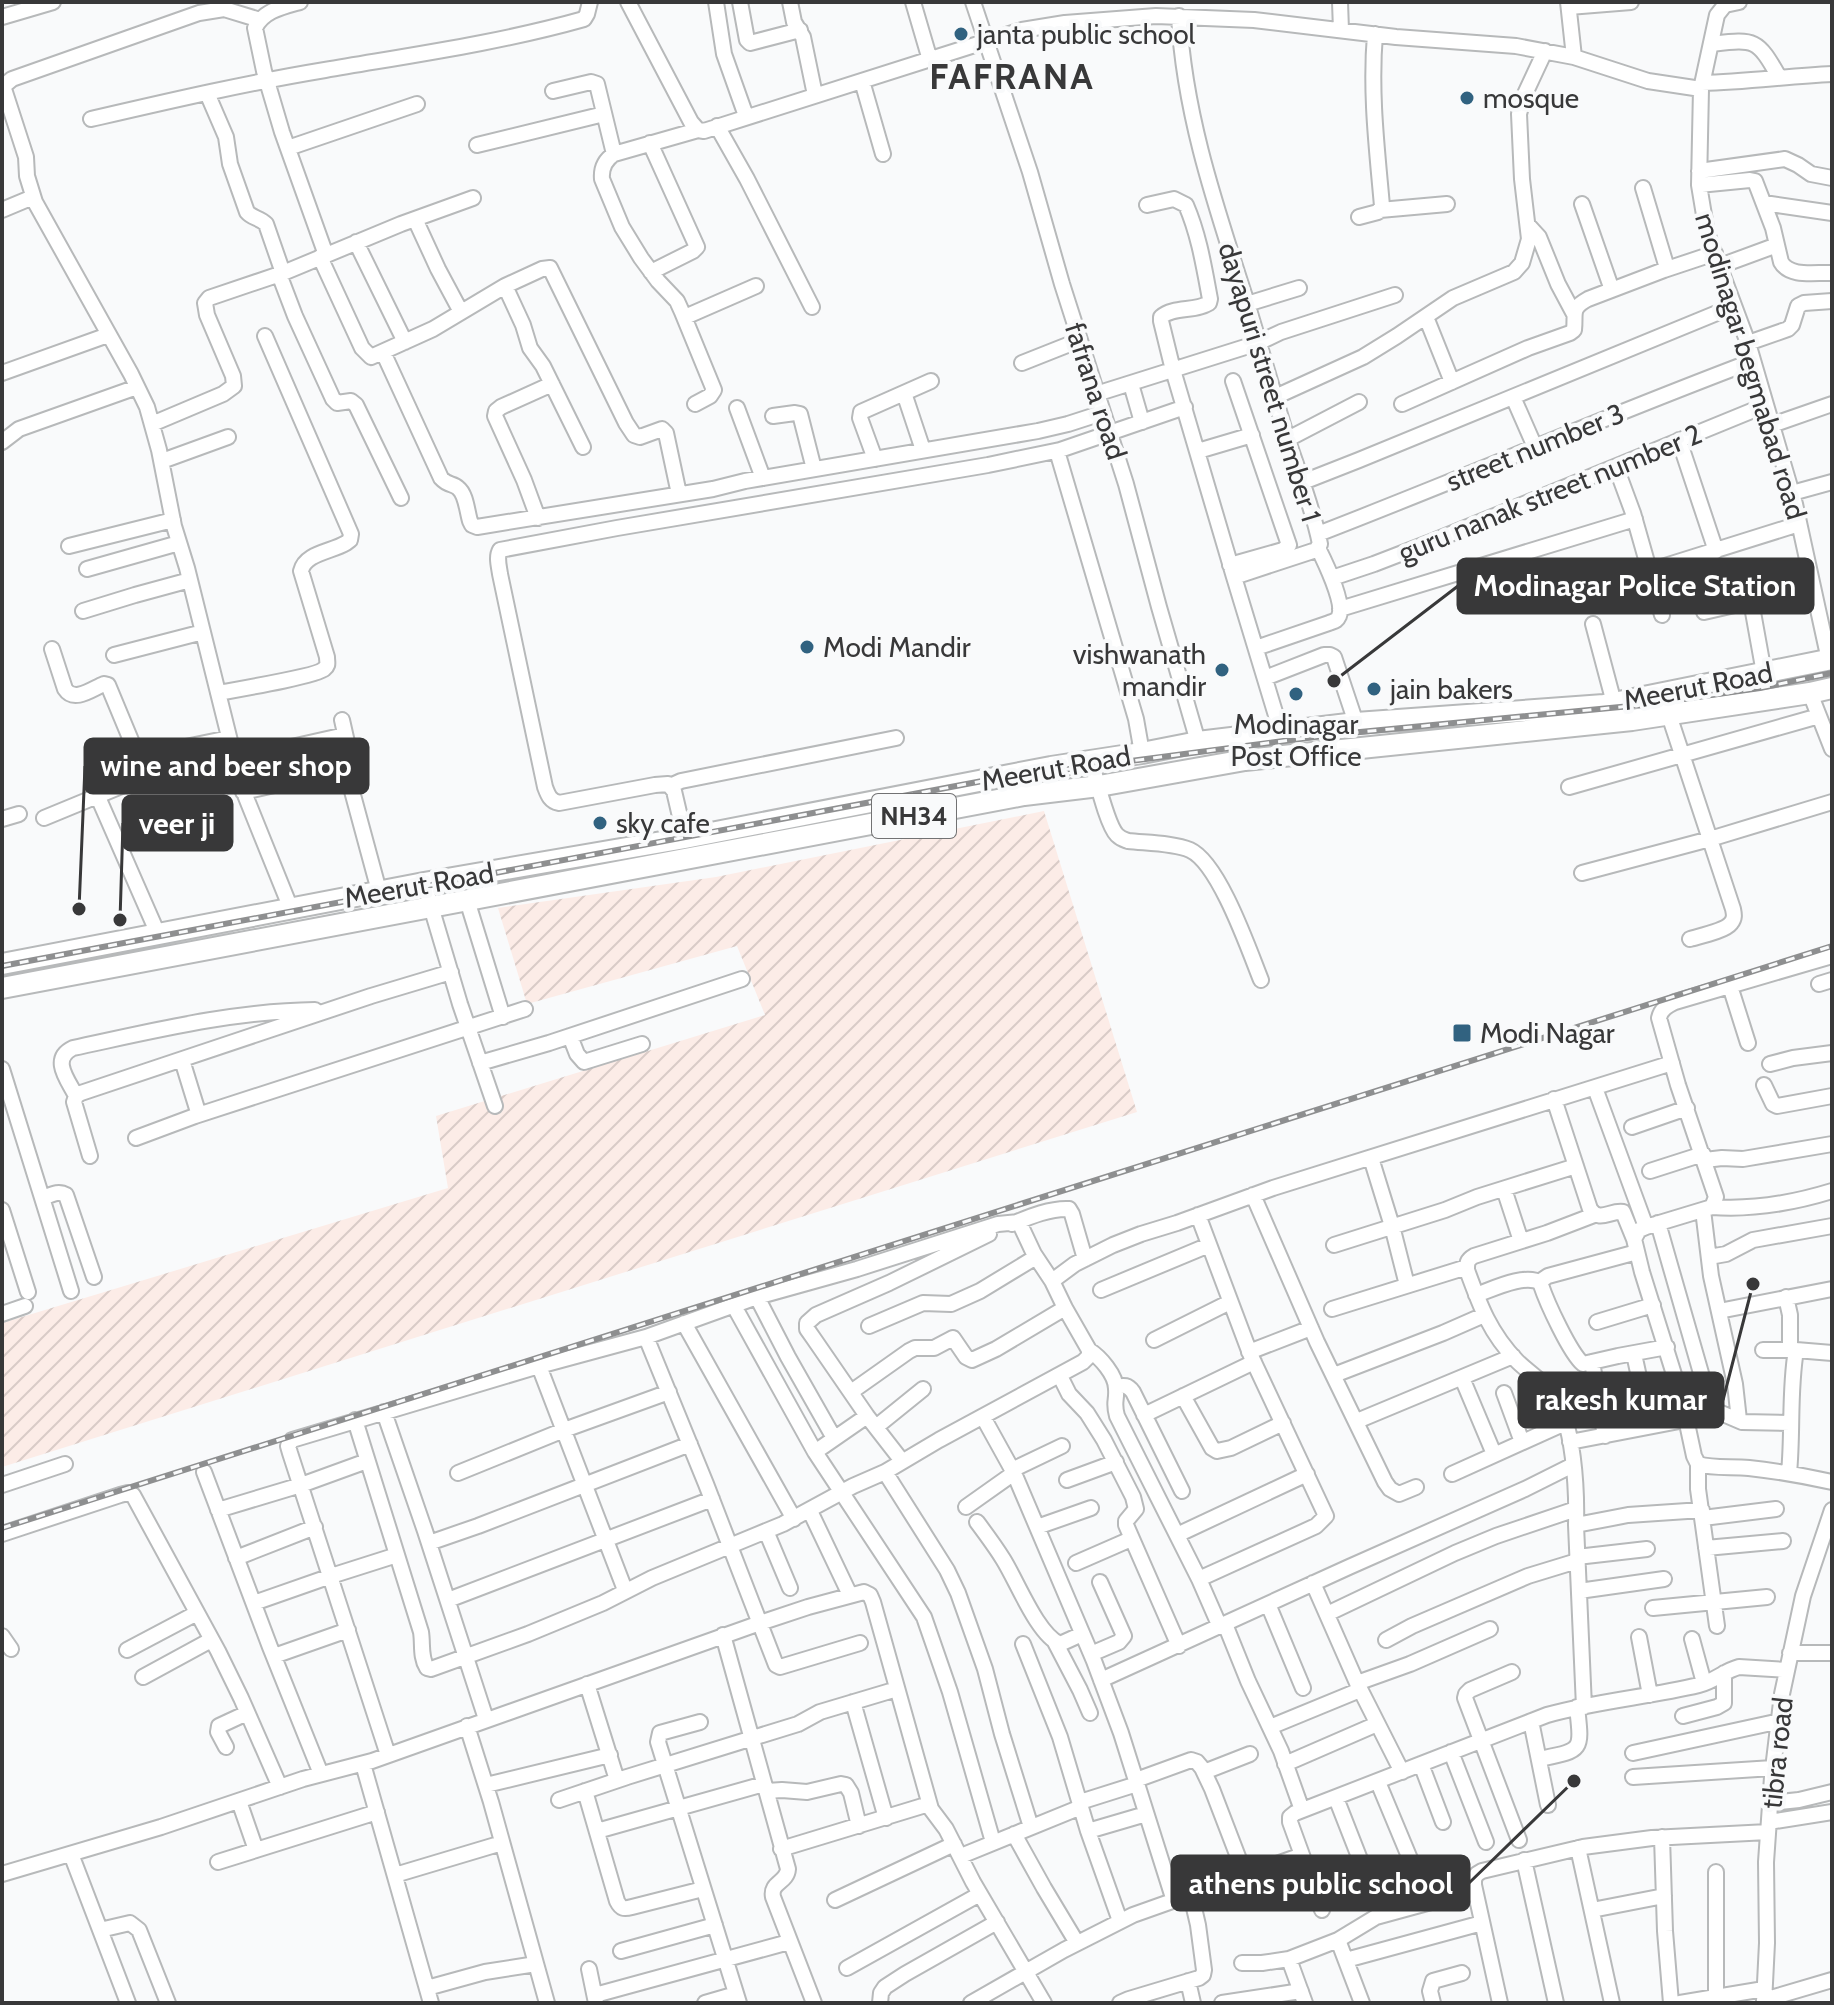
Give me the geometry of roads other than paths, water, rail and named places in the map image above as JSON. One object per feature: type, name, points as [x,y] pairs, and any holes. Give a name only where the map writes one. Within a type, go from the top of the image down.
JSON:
[{"type":"highway","name":"Meerut Road","points":[[2,964],[379,891],[685,838],[1198,742],[1356,723],[1614,703],[1830,660]]},
{"type":"highway","name":"Meerut Road","points":[[2,988],[1036,793],[1099,786],[1245,760],[1632,720],[1832,688]]},
{"type":"highway","points":[[1031,771],[1036,793]]},
{"type":"street","points":[[2,17],[53,2]]},
{"type":"street","points":[[300,2],[274,10],[255,28],[267,80],[323,256],[362,348],[371,357],[383,352],[433,329],[505,286],[550,268],[634,435],[640,437],[662,429],[666,433],[679,494]]},
{"type":"street","points":[[91,119],[267,80],[530,34],[584,19],[590,2]]},
{"type":"street","points":[[628,2],[698,130]]},
{"type":"street","points":[[716,2],[724,54],[746,116]]},
{"type":"street","points":[[740,2],[750,43],[800,30]]},
{"type":"street","points":[[790,2],[815,95]]},
{"type":"street","points":[[913,2],[930,60]]},
{"type":"street","name":"fafrana road","points":[[973,2],[1030,172],[1108,435],[1126,484],[1198,742]]},
{"type":"street","points":[[1128,18],[1129,2]]},
{"type":"street","points":[[1340,2],[1341,30]]},
{"type":"street","points":[[1574,57],[1569,5],[1631,2]]},
{"type":"street","name":"modinagar begmabad road","points":[[1725,3],[1717,15],[1701,86],[1699,178],[1707,233],[1748,343],[1792,493],[1830,660]]},
{"type":"street","points":[[260,20],[223,6],[12,79],[4,79],[4,89],[9,114],[26,157],[33,197],[147,407],[243,792],[291,909]]},
{"type":"street","points":[[695,404],[714,390],[677,301],[651,272],[622,227],[602,179],[605,162],[614,154],[717,126],[987,41],[1036,27],[1222,10],[1341,30],[1491,43],[1545,51],[1673,86],[1832,74]]},
{"type":"street","name":"dayapuri street number 1","points":[[1179,16],[1192,114],[1223,228],[1303,482],[1318,541],[1316,550],[1232,571]]},
{"type":"street","points":[[1375,34],[1373,118],[1380,210]]},
{"type":"street","points":[[1711,44],[1753,43],[1766,55],[1779,77]]},
{"type":"street","points":[[1275,397],[1363,357],[1453,298],[1519,268],[1529,239],[1519,114],[1545,51]]},
{"type":"street","points":[[862,81],[883,154]]},
{"type":"street","points":[[553,91],[596,83],[614,154]]},
{"type":"street","points":[[207,93],[226,137],[230,164],[247,212],[266,224],[281,273],[328,391],[337,403],[351,401],[356,405],[401,498]]},
{"type":"street","points":[[288,148],[417,104]]},
{"type":"street","points":[[477,145],[604,114]]},
{"type":"street","points":[[717,126],[812,307]]},
{"type":"street","points":[[650,143],[697,247],[651,272]]},
{"type":"street","points":[[1699,178],[1785,159],[1811,174],[1832,178]]},
{"type":"street","points":[[1699,178],[1755,181],[1785,268],[1792,272],[1832,273]]},
{"type":"street","points":[[1643,188],[1667,268]]},
{"type":"street","points":[[2,210],[33,197]]},
{"type":"street","points":[[152,424],[223,394],[234,386],[233,376],[207,315],[205,303],[209,298],[473,198]]},
{"type":"street","points":[[1147,205],[1174,199],[1186,205],[1196,231],[1209,303],[1202,307],[1167,312],[1161,317],[1173,370],[1281,732]]},
{"type":"street","points":[[1764,203],[1832,213]]},
{"type":"street","points":[[1359,217],[1380,210],[1447,204]]},
{"type":"street","points":[[1582,204],[1612,290]]},
{"type":"street","points":[[415,219],[461,312]]},
{"type":"street","points":[[1528,225],[1539,237],[1574,314]]},
{"type":"street","points":[[356,242],[405,342]]},
{"type":"street","points":[[1402,404],[1528,348],[1570,333],[1574,330],[1574,314],[1578,305],[1612,290],[1667,268],[1717,260],[1777,245]]},
{"type":"street","points":[[505,286],[530,348],[543,366],[583,447]]},
{"type":"street","points":[[685,317],[756,286]]},
{"type":"street","points":[[1247,304],[1299,288]]},
{"type":"street","points":[[1096,394],[1258,343],[1281,332],[1395,295]]},
{"type":"street","points":[[1748,343],[1788,329],[1798,306],[1804,303],[1832,301]]},
{"type":"street","name":"street number 3","points":[[1303,482],[1734,306]]},
{"type":"street","points":[[1426,317],[1452,382]]},
{"type":"street","points":[[2,373],[108,335]]},
{"type":"street","points":[[218,693],[325,669],[327,657],[301,571],[302,565],[346,543],[351,534],[265,336]]},
{"type":"street","points":[[1022,363],[1080,340]]},
{"type":"street","points":[[383,352],[441,478],[461,491],[472,525],[477,527],[1038,431],[1102,413]]},
{"type":"street","name":"street number 3","points":[[1318,541],[1535,447],[1753,361]]},
{"type":"street","points":[[875,459],[860,413],[931,381]]},
{"type":"street","points":[[1232,571],[1289,545],[1233,381]]},
{"type":"street","points":[[538,518],[495,416],[501,407],[552,384]]},
{"type":"street","points":[[1131,384],[1142,422]]},
{"type":"street","points":[[2,442],[19,429],[137,387]]},
{"type":"street","points":[[904,393],[923,450]]},
{"type":"street","points":[[1513,397],[1535,447]]},
{"type":"street","points":[[1288,439],[1359,402]]},
{"type":"street","points":[[1772,425],[1832,404]]},
{"type":"street","name":"guru nanak street number 2","points":[[1332,578],[1374,564],[1766,405]]},
{"type":"street","points":[[685,838],[674,791],[665,784],[559,803],[549,797],[500,574],[500,550],[1057,451],[1185,407]]},
{"type":"street","points":[[737,408],[763,478]]},
{"type":"street","points":[[773,416],[800,414],[814,469]]},
{"type":"street","points":[[1198,451],[1252,435]]},
{"type":"street","points":[[162,461],[228,437]]},
{"type":"street","points":[[1679,440],[1716,551]]},
{"type":"street","name":"fafrana road","points":[[1057,451],[1136,719],[1142,753]]},
{"type":"street","points":[[1616,467],[1635,519],[1662,615]]},
{"type":"street","points":[[1792,493],[1832,482]]},
{"type":"street","points":[[1340,609],[1635,519]]},
{"type":"street","points":[[69,546],[173,520]]},
{"type":"street","points":[[1649,571],[1799,524]]},
{"type":"street","points":[[1256,648],[1336,620],[1340,615],[1332,578],[1318,541]]},
{"type":"street","points":[[87,569],[179,543]]},
{"type":"street","points":[[83,611],[190,580]]},
{"type":"street","points":[[1704,612],[1813,587]]},
{"type":"street","points":[[1751,601],[1764,673]]},
{"type":"street","points":[[1593,624],[1614,703]]},
{"type":"street","points":[[114,655],[203,632]]},
{"type":"street","points":[[52,649],[69,694],[74,696],[108,685],[135,750],[140,754],[229,738]]},
{"type":"street","points":[[1265,678],[1330,655],[1334,657],[1356,723]]},
{"type":"street","points":[[1810,693],[1832,749]]},
{"type":"street","points":[[1661,694],[1733,909],[1734,918],[1724,928],[1690,939]]},
{"type":"street","points":[[1569,787],[1819,716]]},
{"type":"street","points":[[234,760],[344,728],[351,760],[346,769],[243,792]]},
{"type":"street","points":[[670,786],[681,781],[896,738]]},
{"type":"street","points":[[44,818],[145,775],[140,754]]},
{"type":"street","points":[[1091,761],[1114,833],[1128,841],[1185,848],[1204,861],[1235,914],[1261,980]]},
{"type":"street","points":[[346,769],[379,891]]},
{"type":"street","points":[[98,797],[158,934]]},
{"type":"street","points":[[1582,873],[1832,802]]},
{"type":"street","points":[[2,819],[19,814]]},
{"type":"street","points":[[424,883],[495,1106]]},
{"type":"street","points":[[467,900],[503,1017]]},
{"type":"street","points":[[1739,1420],[1735,1384],[1709,1257],[1707,1208],[1716,1197],[1672,1063],[1660,1013],[1675,1002],[1832,956]]},
{"type":"street","points":[[76,1096],[451,972]]},
{"type":"street","points":[[480,1063],[742,979]]},
{"type":"street","points":[[1730,986],[1748,1043]]},
{"type":"street","points":[[136,1138],[525,1009]]},
{"type":"street","points":[[90,1156],[74,1102],[76,1096],[61,1063],[66,1051],[242,1015],[279,1010],[330,1010]]},
{"type":"street","points":[[570,1036],[584,1062],[642,1044]]},
{"type":"street","points":[[1770,1064],[1832,1053]]},
{"type":"street","points":[[182,1060],[197,1107],[195,1116]]},
{"type":"street","points":[[1052,1281],[1059,1273],[1113,1245],[1253,1195],[1672,1063]]},
{"type":"street","points":[[2,1069],[71,1291]]},
{"type":"street","points":[[1764,1085],[1777,1106],[1832,1096]]},
{"type":"street","points":[[1595,1088],[1652,1225],[1713,1415]]},
{"type":"street","points":[[1554,1099],[1594,1215]]},
{"type":"street","points":[[1632,1127],[1687,1108]]},
{"type":"street","points":[[1650,1171],[1704,1157],[1743,1159],[1832,1144]]},
{"type":"street","points":[[1371,1158],[1407,1285]]},
{"type":"street","points":[[1334,1245],[1576,1166]]},
{"type":"street","points":[[1504,1189],[1521,1241]]},
{"type":"street","points":[[1636,1246],[1639,1230],[1707,1208],[1759,1206],[1832,1191]]},
{"type":"street","points":[[43,1198],[56,1193],[66,1195],[94,1277]]},
{"type":"street","points":[[1253,1195],[1311,1328],[1390,1489],[1399,1494],[1416,1487]]},
{"type":"street","points":[[902,1461],[871,1422],[807,1329],[807,1323],[992,1233],[1061,1209],[1069,1209],[1072,1214],[1085,1259]]},
{"type":"street","points":[[2,1210],[27,1299],[2,1314]]},
{"type":"street","points":[[1539,1759],[1570,1753],[1577,1749],[1581,1739],[1576,1509],[1570,1442],[1554,1394],[1502,1345],[1484,1315],[1467,1267],[1468,1260],[1594,1215],[1601,1217],[1619,1210],[1623,1212],[1667,1347],[1698,1464],[1697,1477],[1717,1626]]},
{"type":"street","points":[[1198,1215],[1252,1357],[1326,1516],[1316,1526],[1199,1579]]},
{"type":"street","points":[[1019,1222],[1089,1350],[1105,1363],[1116,1387],[1114,1405],[1117,1416],[1270,1727],[1302,1810]]},
{"type":"street","points":[[388,1755],[290,1453],[289,1443],[292,1440],[646,1337],[757,1297],[998,1224],[1019,1222]]},
{"type":"street","points":[[1709,1257],[1726,1254],[1753,1240],[1832,1226]]},
{"type":"street","points":[[1101,1290],[1209,1245]]},
{"type":"street","points":[[1541,1283],[1548,1276],[1636,1246]]},
{"type":"street","points":[[869,1326],[923,1303],[951,1304],[980,1291],[1036,1257]]},
{"type":"street","points":[[1332,1309],[1467,1267]]},
{"type":"street","points":[[1476,1295],[1536,1279],[1541,1283],[1583,1364],[1667,1347]]},
{"type":"street","points":[[1719,1311],[1832,1289]]},
{"type":"street","points":[[757,1297],[834,1438]]},
{"type":"street","points":[[1786,1297],[1793,1350],[1789,1473]]},
{"type":"street","points":[[1154,1340],[1230,1302]]},
{"type":"street","points":[[1597,1322],[1653,1305]]},
{"type":"street","points":[[734,1306],[815,1452],[924,1617],[954,1706],[993,1842]]},
{"type":"street","points":[[851,1392],[915,1348],[934,1348],[953,1338],[966,1357],[972,1360],[1010,1342],[1065,1308]]},
{"type":"street","points":[[1334,1375],[1484,1315]]},
{"type":"street","points":[[684,1323],[794,1519]]},
{"type":"street","points":[[1144,1415],[1311,1328]]},
{"type":"street","points":[[646,1337],[776,1665],[780,1667],[860,1643]]},
{"type":"street","points":[[355,1420],[421,1632],[424,1665],[431,1669],[541,1629],[794,1519],[1060,1376],[1083,1362],[1089,1356],[1089,1350]]},
{"type":"street","points":[[1763,1350],[1832,1353]]},
{"type":"street","points":[[1634,1354],[1644,1400]]},
{"type":"street","points":[[1357,1421],[1513,1356]]},
{"type":"street","points":[[1592,1362],[1605,1436]]},
{"type":"street","points":[[539,1366],[625,1590]]},
{"type":"street","points":[[1060,1376],[1069,1394],[1093,1422],[1136,1504],[1136,1509],[1126,1521],[1131,1539],[1179,1646]]},
{"type":"street","points":[[1462,1378],[1494,1454]]},
{"type":"street","points":[[1116,1387],[1129,1387],[1182,1491]]},
{"type":"street","points":[[815,1452],[834,1438],[871,1422],[923,1389]]},
{"type":"street","points":[[458,1473],[669,1392]]},
{"type":"street","points":[[1504,1393],[1522,1442]]},
{"type":"street","points":[[1183,1396],[1212,1448],[1217,1451],[1231,1448],[1283,1423]]},
{"type":"street","points":[[384,1412],[486,1719]]},
{"type":"street","points":[[1570,1442],[1713,1415],[1790,1423]]},
{"type":"street","points":[[983,1417],[1013,1471],[1091,1654],[1174,1901]]},
{"type":"street","points":[[1452,1474],[1565,1423]]},
{"type":"street","points":[[429,1543],[690,1444]]},
{"type":"street","points":[[966,1507],[1013,1471],[1062,1446]]},
{"type":"street","points":[[218,1510],[367,1461]]},
{"type":"street","points":[[1067,1480],[1116,1462]]},
{"type":"street","points":[[2,1485],[65,1464]]},
{"type":"street","points":[[1698,1464],[1789,1473],[1832,1482]]},
{"type":"street","points":[[1101,1680],[1573,1465]]},
{"type":"street","points":[[204,1472],[321,1774]]},
{"type":"street","points":[[885,1472],[947,1570],[958,1593],[985,1669],[1031,1827]]},
{"type":"street","points":[[1177,1535],[1307,1474]]},
{"type":"street","points":[[2,1534],[120,1495],[133,1495],[211,1640],[280,1787]]},
{"type":"street","points":[[448,1600],[712,1499]]},
{"type":"street","points":[[1037,1527],[1091,1508]]},
{"type":"street","points":[[1327,1614],[1455,1553],[1576,1509]]},
{"type":"street","points":[[1576,1525],[1628,1515],[1776,1509]]},
{"type":"street","points":[[810,1511],[850,1595]]},
{"type":"street","name":"tibra road","points":[[1764,1997],[1766,1862],[1773,1768],[1787,1670],[1803,1596],[1830,1519]]},
{"type":"street","points":[[977,1522],[1005,1561],[1041,1626],[1055,1642],[1090,1713]]},
{"type":"street","points":[[236,1558],[315,1527]]},
{"type":"street","points":[[766,1531],[790,1588]]},
{"type":"street","points":[[1076,1563],[1131,1539]]},
{"type":"street","points":[[1706,1548],[1783,1541]]},
{"type":"street","points":[[1386,1640],[1528,1576],[1577,1559],[1647,1549]]},
{"type":"street","points":[[254,1603],[397,1555]]},
{"type":"street","points":[[1579,1591],[1664,1579]]},
{"type":"street","points":[[1091,1654],[1119,1642],[1124,1636],[1100,1582]]},
{"type":"street","points":[[1313,1583],[1358,1687],[1402,1772]]},
{"type":"street","points":[[3,1874],[321,1774],[363,1764],[723,1635],[864,1592],[870,1595],[929,1804],[1044,2003]]},
{"type":"street","points":[[1653,1608],[1767,1597]]},
{"type":"street","points":[[1268,1604],[1303,1688]]},
{"type":"street","points":[[127,1650],[197,1613]]},
{"type":"street","points":[[1270,1727],[1490,1629]]},
{"type":"street","points":[[274,1656],[348,1630]]},
{"type":"street","points":[[1055,1642],[1060,1644],[1082,1634]]},
{"type":"street","points":[[723,1635],[788,1869],[772,1891],[814,2003]]},
{"type":"street","points":[[2,1636],[11,1649]]},
{"type":"street","points":[[1639,1637],[1650,1695]]},
{"type":"street","points":[[1692,1639],[1704,1683]]},
{"type":"street","points":[[143,1677],[211,1640]]},
{"type":"street","points":[[1023,1644],[1060,1737],[1088,1831],[1120,1921]]},
{"type":"street","points":[[1790,1653],[1832,1653]]},
{"type":"street","points":[[1322,1910],[1290,1822],[1290,1817],[1302,1810],[1531,1721],[1581,1707],[1713,1681],[1739,1667],[1787,1670]]},
{"type":"street","points":[[1512,1672],[1470,1690],[1465,1698],[1519,1840]]},
{"type":"street","points":[[1683,1716],[1724,1703],[1724,1673]]},
{"type":"street","points":[[587,1684],[617,1780]]},
{"type":"street","points":[[559,1800],[897,1689]]},
{"type":"street","points":[[853,1702],[886,1818]]},
{"type":"street","points":[[226,1747],[218,1732],[219,1726],[247,1713]]},
{"type":"street","points":[[1531,1721],[1548,1805]]},
{"type":"street","points":[[1633,1753],[1780,1721]]},
{"type":"street","points":[[700,1722],[660,1733],[658,1742],[738,1998],[705,2003]]},
{"type":"street","points":[[1285,1764],[1377,1724]]},
{"type":"street","points":[[467,1726],[547,2003]]},
{"type":"street","points":[[1451,1752],[1486,1842]]},
{"type":"street","points":[[1204,1772],[1250,1754]]},
{"type":"street","points":[[486,1785],[610,1755]]},
{"type":"street","points":[[835,1900],[957,1850],[1014,1834],[1191,1760],[1197,1762],[1204,1772],[1245,1875]]},
{"type":"street","points":[[363,1764],[429,1996],[485,1972],[536,1964]]},
{"type":"street","points":[[1421,1764],[1443,1822]]},
{"type":"street","points":[[1633,1777],[1773,1768]]},
{"type":"street","points":[[1378,1782],[1418,1878]]},
{"type":"street","points":[[597,1831],[766,1788],[807,1792],[841,1784],[846,1785],[851,1793],[859,1826]]},
{"type":"street","points":[[585,1791],[621,1907],[625,1909],[703,1889]]},
{"type":"street","points":[[1770,1803],[1832,1792]]},
{"type":"street","points":[[1336,1798],[1363,1867]]},
{"type":"street","points":[[239,1801],[256,1850]]},
{"type":"street","points":[[781,1849],[929,1804]]},
{"type":"street","points":[[218,1862],[377,1812]]},
{"type":"street","points":[[1500,2003],[1475,1890],[1477,1874],[1578,1848],[1619,1841],[1769,1827],[1832,1812]]},
{"type":"street","points":[[1088,1831],[1146,1814]]},
{"type":"street","points":[[1014,1834],[1077,1943]]},
{"type":"street","points":[[1662,1837],[1671,2003]]},
{"type":"street","points":[[395,1875],[502,1843]]},
{"type":"street","points":[[1578,1848],[1612,2003]]},
{"type":"street","points":[[71,1854],[128,2003]]},
{"type":"street","points":[[971,2003],[1120,1921],[1302,1855]]},
{"type":"street","points":[[1524,1860],[1556,2003]]},
{"type":"street","points":[[1716,1872],[1716,1997]]},
{"type":"street","points":[[1242,1963],[1289,1959],[1338,1940],[1376,1917],[1475,1890]]},
{"type":"street","points":[[847,1968],[980,1894]]},
{"type":"street","points":[[1120,2003],[1203,1975],[1198,1925],[1191,1895]]},
{"type":"street","points":[[1592,1910],[1664,1896]]},
{"type":"street","points":[[880,2003],[885,1987],[997,1922]]},
{"type":"street","points":[[100,1930],[130,1923],[139,1930],[168,2003]]},
{"type":"street","points":[[1346,1960],[1482,1923]]},
{"type":"street","points":[[621,1951],[715,1925]]},
{"type":"street","points":[[1338,1940],[1362,2003]]},
{"type":"street","points":[[589,1969],[594,2000],[789,1942]]},
{"type":"street","points":[[1222,2003],[1303,1997],[1289,1959]]},
{"type":"street","points":[[1433,2003],[1430,1991],[1433,1981],[1462,1973]]},
{"type":"street","points":[[1680,2003],[1716,1997],[1764,1997],[1832,1980]]},
{"type":"street","points":[[1188,1981],[1193,2003]]},
{"type":"railway","points":[[2,966],[993,779],[1329,735],[1641,705],[1760,688],[1832,673]]},
{"type":"railway","points":[[2,1528],[1832,946]]},
{"type":"place","name":"janta public school","points":[[961,34]]},
{"type":"place","name":"mosque","points":[[1467,98]]},
{"type":"place","name":"Modi Mandir","points":[[807,647]]},
{"type":"place","name":"vishwanath mandir","points":[[1222,670]]},
{"type":"place","name":"Modinagar Police Station","points":[[1334,681]]},
{"type":"place","name":"jain bakers","points":[[1374,689]]},
{"type":"place","name":"Modinagar Post Office","points":[[1296,694]]},
{"type":"place","name":"sky cafe","points":[[600,823]]},
{"type":"place","name":"wine and beer shop","points":[[79,909]]},
{"type":"place","name":"veer ji","points":[[120,920]]},
{"type":"place","name":"Modi Nagar","points":[[1462,1033]]},
{"type":"place","name":"rakesh kumar","points":[[1753,1284]]},
{"type":"place","name":"athens public school","points":[[1574,1781]]},
{"type":"district","name":"FAFRANA","points":[[1012,76]]}]
